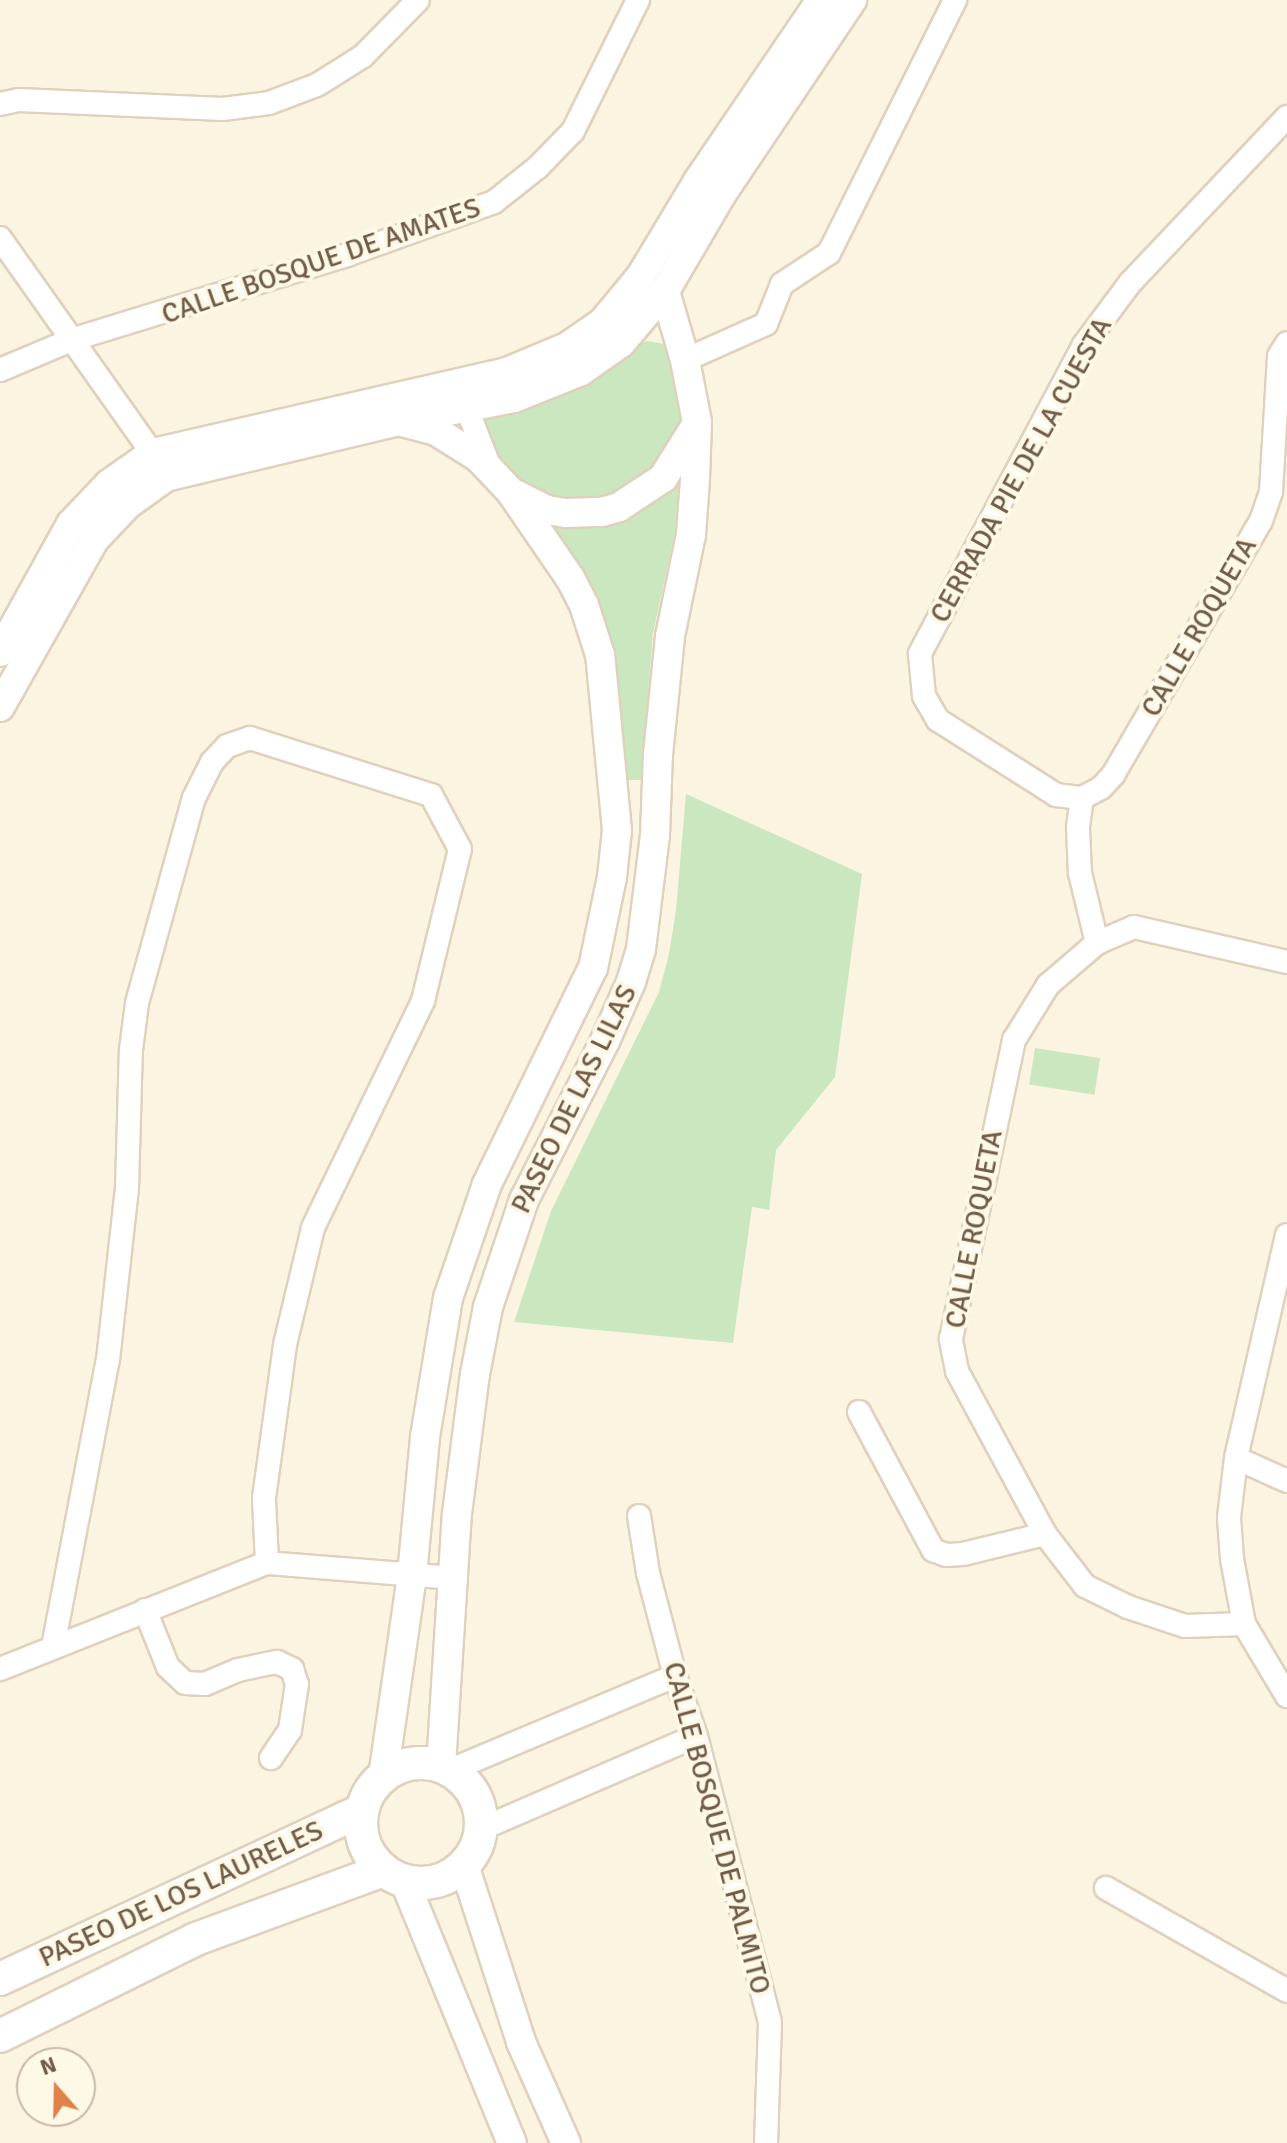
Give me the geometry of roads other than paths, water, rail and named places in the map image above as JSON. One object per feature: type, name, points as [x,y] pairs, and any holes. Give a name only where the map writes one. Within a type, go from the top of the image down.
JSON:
[{"type":"main road","points":[[421,1763],[446,1768],[475,1795],[481,1829],[476,1849],[464,1865],[446,1878],[425,1883],[394,1875],[364,1843],[362,1810],[370,1791],[383,1777],[401,1766],[421,1763]]},
{"type":"main road","name":"PASEO DE LOS LAURELES","points":[[0,1979],[362,1810]]},
{"type":"main road","name":"PASEO DE LOS LAURELES","points":[[0,2036],[196,1939],[394,1875]]},
{"type":"main road","points":[[172,1898],[192,1920],[196,1939]]},
{"type":"street","points":[[0,104],[19,100],[223,109],[269,103],[317,85],[363,56],[418,0]]},
{"type":"street","name":"CALLE BOSQUE DE AMATES","points":[[0,370],[71,340],[347,255],[494,202],[538,167],[573,131],[638,0]]},
{"type":"street","points":[[0,707],[94,540],[161,464],[399,421],[547,357],[586,335],[613,312],[641,276],[698,181],[821,0]]},
{"type":"street","points":[[0,652],[71,524],[109,484],[161,464],[462,395],[514,398],[581,371],[621,343],[665,291],[721,195],[852,0]]},
{"type":"street","points":[[685,360],[766,324],[782,284],[829,253],[955,0]]},
{"type":"street","name":"CERRADA PIE DE LA CUESTA","points":[[1082,798],[1056,795],[938,720],[924,696],[920,654],[1084,345],[1130,283],[1287,117]]},
{"type":"street","points":[[0,238],[161,464]]},
{"type":"street","name":"PASEO DE LAS LILAS","points":[[446,1768],[457,1514],[475,1374],[499,1268],[524,1200],[626,994],[641,949],[655,835],[658,755],[670,636],[691,535],[697,422],[685,360],[665,291]]},
{"type":"street","name":"CALLE ROQUETA","points":[[1082,798],[1101,788],[1113,775],[1261,521],[1271,492],[1279,356],[1287,343]]},
{"type":"street","name":"PASEO DE LAS LILAS","points":[[462,395],[491,470]]},
{"type":"street","name":"PASEO DE LAS LILAS","points":[[383,1777],[412,1575],[431,1395],[460,1257],[492,1173],[593,968],[616,854],[617,808],[608,714],[593,629],[570,578],[511,492],[491,470],[453,439],[399,421]]},
{"type":"street","points":[[511,492],[547,510],[566,513],[619,507],[663,478],[697,422]]},
{"type":"street","points":[[53,1647],[108,1360],[127,1189],[131,1050],[137,1003],[194,798],[212,762],[227,746],[250,738],[431,795],[460,849],[423,1001],[313,1228],[285,1345],[270,1452],[264,1499],[267,1563]]},
{"type":"street","points":[[1082,798],[1079,862],[1097,943]]},
{"type":"street","name":"CALLE ROQUETA","points":[[1244,1624],[1185,1626],[1128,1607],[1085,1586],[1045,1534],[957,1371],[951,1339],[1014,1040],[1048,985],[1097,943],[1134,927],[1287,962]]},
{"type":"street","points":[[1287,1235],[1236,1458],[1229,1518],[1232,1559],[1244,1624],[1287,1696]]},
{"type":"street","points":[[859,1412],[933,1550],[946,1555],[963,1554],[1045,1534]]},
{"type":"street","points":[[1236,1458],[1287,1481]]},
{"type":"street","name":"CALLE BOSQUE DE PALMITO","points":[[639,1516],[648,1573],[675,1676],[696,1736],[770,2023],[766,2143]]},
{"type":"street","points":[[0,1669],[267,1563],[455,1578]]},
{"type":"street","points":[[145,1610],[168,1667],[185,1683],[205,1684],[238,1670],[277,1662],[292,1669],[297,1684],[290,1730],[271,1758]]},
{"type":"street","points":[[446,1768],[675,1676]]},
{"type":"street","points":[[481,1829],[696,1736]]},
{"type":"street","points":[[464,1865],[516,2028],[566,2143]]},
{"type":"street","points":[[394,1875],[512,2143]]},
{"type":"street","points":[[1106,1888],[1287,1991]]}]
